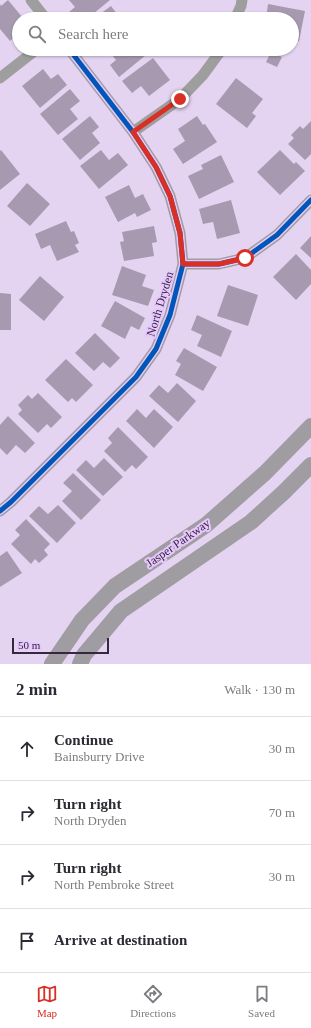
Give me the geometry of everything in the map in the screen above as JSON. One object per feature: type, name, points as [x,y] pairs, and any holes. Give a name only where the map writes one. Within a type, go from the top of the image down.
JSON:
[{"type":"main road","name":"Jasper Parkway","points":[[52,664],[82,620],[115,586],[206,525],[265,472],[311,426]]},
{"type":"main road","name":"Jasper Parkway","points":[[80,664],[84,655],[121,611],[251,522],[311,465]]},
{"type":"main road","points":[[265,472],[284,492]]},
{"type":"street","points":[[31,0],[40,12]]},
{"type":"street","points":[[239,12],[242,0]]},
{"type":"street","points":[[0,78],[28,56]]},
{"type":"street","name":"North Dryden","points":[[0,511],[11,502],[136,378],[156,349],[170,314],[183,264],[180,233],[170,196],[156,167],[133,132],[74,56]]},
{"type":"street","points":[[133,132],[180,99],[203,74],[217,56]]},
{"type":"street","points":[[183,264],[219,264],[245,258],[277,235],[311,200]]},
{"type":"building","points":[[8,0],[18,12],[12,12],[12,39],[10,41],[0,29],[0,4],[1,6]]},
{"type":"building","points":[[69,0],[110,0],[95,12],[69,12],[75,7]]},
{"type":"building","points":[[268,4],[305,11],[299,41],[299,12],[267,12]]},
{"type":"building","points":[[111,6],[116,12],[103,12]]},
{"type":"building","points":[[113,56],[145,56],[119,77],[110,65],[116,60]]},
{"type":"building","points":[[269,56],[282,57],[277,67],[266,62]]},
{"type":"building","points":[[153,58],[170,80],[149,96],[141,86],[132,93],[122,81]]},
{"type":"building","points":[[43,69],[51,79],[58,74],[67,85],[40,108],[22,86]]},
{"type":"building","points":[[236,78],[263,99],[252,113],[256,116],[247,128],[216,104]]},
{"type":"building","points":[[70,89],[80,101],[70,109],[78,119],[58,135],[40,114]]},
{"type":"building","points":[[90,116],[99,127],[92,133],[100,143],[80,160],[62,139]]},
{"type":"building","points":[[197,116],[203,125],[205,124],[217,142],[183,164],[173,149],[185,141],[178,129]]},
{"type":"building","points":[[311,121],[311,154],[305,160],[288,144],[294,138],[291,135],[300,126],[303,129]]},
{"type":"building","points":[[1,150],[20,174],[0,190],[0,151]]},
{"type":"building","points":[[101,150],[109,160],[118,153],[128,165],[99,189],[80,166]]},
{"type":"building","points":[[280,150],[294,164],[296,162],[305,171],[280,195],[257,172]]},
{"type":"building","points":[[221,155],[234,182],[199,199],[188,176],[203,169],[201,165]]},
{"type":"building","points":[[27,183],[50,204],[30,226],[7,206]]},
{"type":"building","points":[[129,185],[135,198],[143,194],[151,210],[137,217],[135,213],[118,222],[105,197]]},
{"type":"building","points":[[231,200],[240,233],[217,239],[213,222],[203,224],[199,209]]},
{"type":"building","points":[[66,221],[71,232],[74,231],[79,243],[75,245],[79,252],[57,261],[50,245],[41,249],[35,234]]},
{"type":"building","points":[[154,226],[157,242],[152,243],[154,256],[124,261],[120,242],[124,241],[122,232]]},
{"type":"building","points":[[311,236],[311,258],[300,248]]},
{"type":"building","points":[[296,254],[311,270],[311,284],[296,300],[273,277]]},
{"type":"building","points":[[122,266],[146,275],[142,286],[154,290],[148,306],[112,295]]},
{"type":"building","points":[[40,276],[64,297],[44,321],[19,300]]},
{"type":"building","points":[[228,285],[258,295],[248,326],[217,316]]},
{"type":"building","points":[[0,293],[11,294],[11,330],[0,330]]},
{"type":"building","points":[[115,301],[145,318],[139,330],[131,326],[125,339],[101,326]]},
{"type":"building","points":[[197,315],[232,331],[221,357],[197,346],[202,335],[191,330]]},
{"type":"building","points":[[95,333],[120,358],[110,368],[103,362],[94,371],[75,353]]},
{"type":"building","points":[[184,348],[217,367],[203,391],[175,375],[181,364],[176,361]]},
{"type":"building","points":[[66,359],[93,385],[76,402],[72,398],[68,402],[45,380]]},
{"type":"building","points":[[177,383],[196,401],[178,422],[149,396],[159,385],[168,393]]},
{"type":"building","points":[[38,393],[62,417],[51,428],[47,424],[38,433],[18,414],[22,410],[18,405],[28,395],[32,399]]},
{"type":"building","points":[[137,409],[146,418],[154,409],[173,427],[154,448],[126,421]]},
{"type":"building","points":[[8,416],[35,443],[25,453],[16,445],[7,455],[0,448],[0,425]]},
{"type":"building","points":[[118,427],[148,457],[136,469],[132,465],[125,472],[104,451],[112,443],[108,438]]},
{"type":"building","points":[[104,458],[123,477],[103,496],[76,470],[86,460],[94,468]]},
{"type":"building","points":[[73,473],[101,500],[81,520],[62,501],[72,491],[63,483]]},
{"type":"building","points":[[58,505],[76,523],[57,543],[29,516],[39,506],[48,514]]},
{"type":"building","points":[[26,519],[50,544],[44,550],[48,555],[39,563],[35,559],[31,564],[11,544],[20,535],[15,530]]},
{"type":"building","points":[[7,551],[22,573],[0,587],[0,556]]},
{"type":"cycle path","points":[[0,511],[11,502],[136,377],[156,349],[170,315],[183,264],[180,233],[170,196],[156,167],[133,132],[74,56]]},
{"type":"cycle path","points":[[183,264],[219,264],[245,258],[277,235],[311,200]]},
{"type":"route","points":[[180,99],[133,132],[156,167],[170,196],[180,233],[183,264],[219,264],[245,258]]}]
